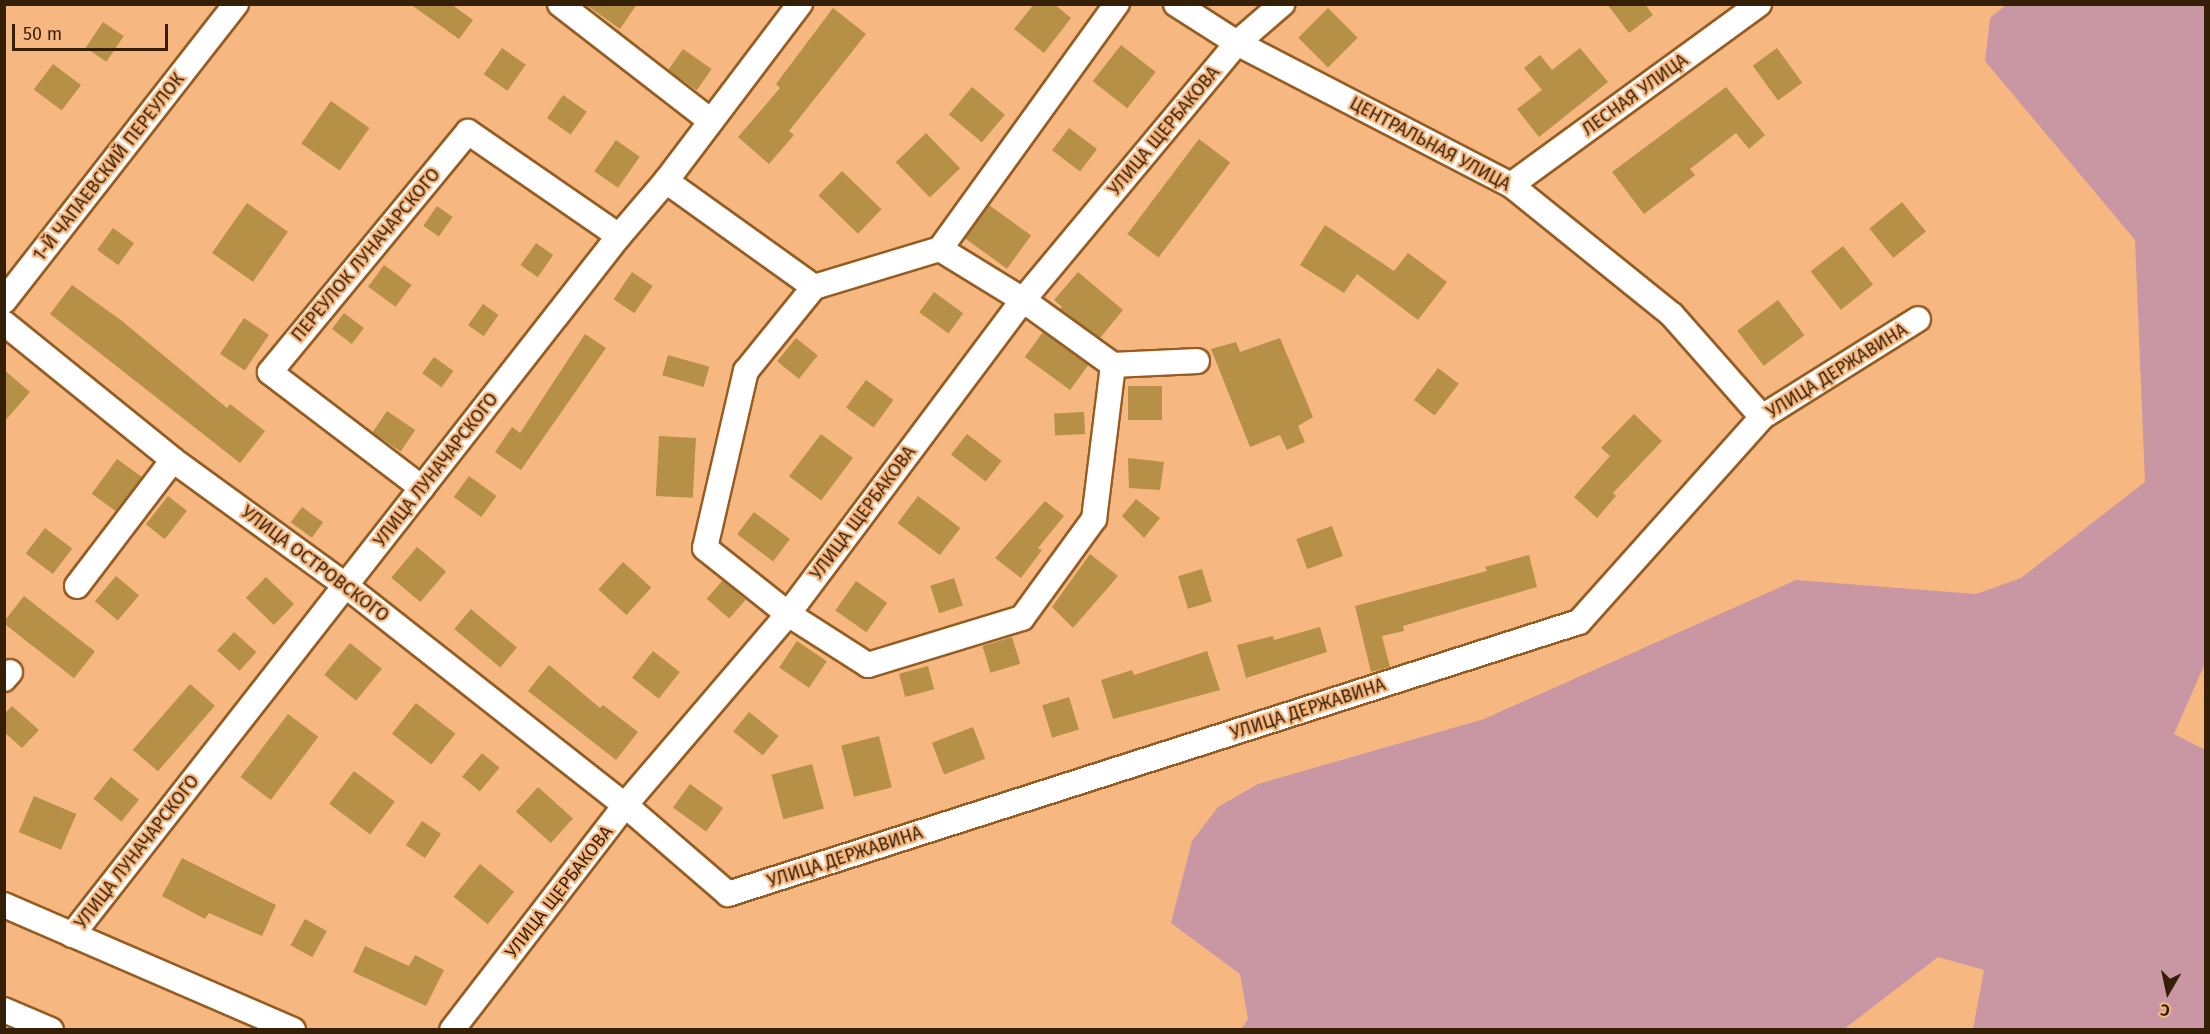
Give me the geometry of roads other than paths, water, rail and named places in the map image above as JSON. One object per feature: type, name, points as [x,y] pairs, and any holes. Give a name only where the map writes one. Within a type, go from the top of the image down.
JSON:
[{"type":"street","name":"1-Й ЧАПАЕВСКИЙ ПЕРЕУЛОК","points":[[4,301],[236,4]]},
{"type":"street","points":[[560,4],[711,121]]},
{"type":"street","name":"УЛИЦА ЛУНАЧАРСКОГО","points":[[72,935],[619,236],[666,181],[800,4]]},
{"type":"street","points":[[1113,365],[1094,519],[1022,618],[868,665],[788,614],[705,548],[746,371],[814,287],[940,249],[1117,4]]},
{"type":"street","name":"ЦЕНТРАЛЬНАЯ УЛИЦА","points":[[1176,4],[1237,43],[1511,185],[1672,315],[1762,417]]},
{"type":"street","name":"УЛИЦА ЩЕРБАКОВА","points":[[452,1029],[625,805],[788,614],[1023,300],[1237,43],[1282,4]]},
{"type":"street","name":"ЛЕСНАЯ УЛИЦА","points":[[1511,185],[1759,4]]},
{"type":"street","name":"ПЕРЕУЛОК ЛУНАЧАРСКОГО","points":[[422,488],[270,372],[468,132],[619,236]]},
{"type":"street","points":[[666,181],[814,287]]},
{"type":"street","points":[[940,249],[1023,300],[1113,365],[1197,362]]},
{"type":"street","name":"УЛИЦА ДЕРЖАВИНА","points":[[625,805],[728,894],[1579,622],[1762,417],[1918,319]]},
{"type":"street","name":"УЛИЦА ОСТРОВСКОГО","points":[[4,323],[174,460],[345,585],[625,805]]},
{"type":"street","points":[[77,586],[174,460]]},
{"type":"street","points":[[4,905],[293,1029]]},
{"type":"street","points":[[11,1019],[51,1029]]}]
